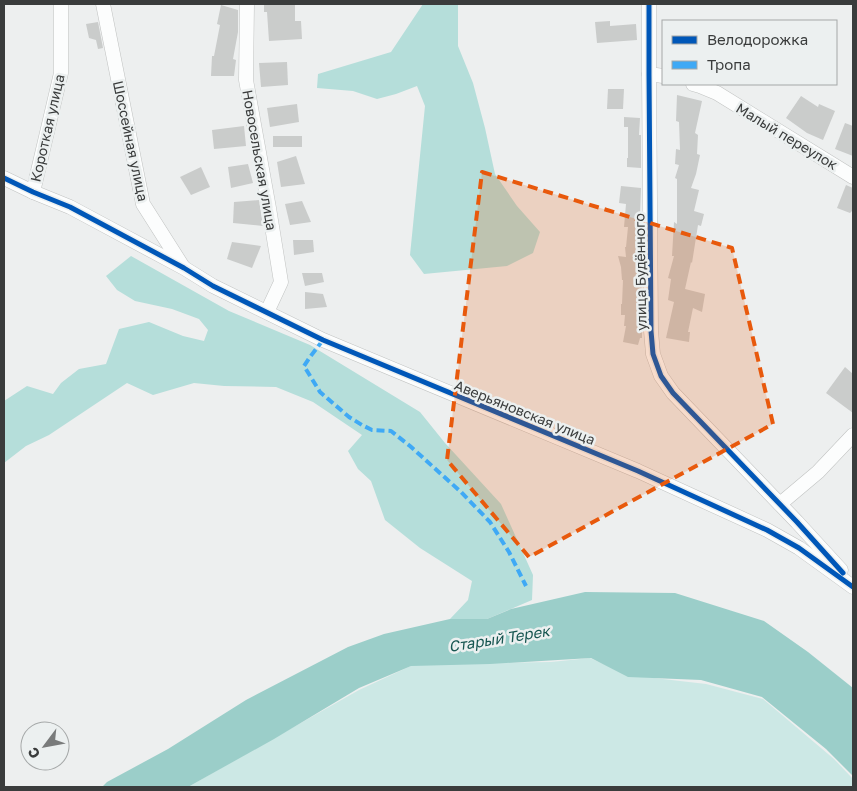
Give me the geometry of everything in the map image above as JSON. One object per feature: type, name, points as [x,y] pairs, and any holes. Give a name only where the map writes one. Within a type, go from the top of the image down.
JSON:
[{"type":"street","name":"Короткая улица","points":[[33,192],[61,74],[61,4]]},
{"type":"street","name":"Шоссейная улица","points":[[103,4],[143,204],[184,268]]},
{"type":"street","name":"Новосельская улица","points":[[247,4],[246,80],[281,282],[267,312]]},
{"type":"street","name":"улица Будённого","points":[[649,4],[651,331],[653,354],[661,376],[673,393],[780,504],[853,585]]},
{"type":"street","points":[[649,74],[662,76]]},
{"type":"street","name":"Малый переулок","points":[[696,85],[717,94],[853,177]]},
{"type":"street","name":"Аверьяновская улица","points":[[4,178],[70,207],[184,268],[213,286],[323,340],[638,471],[767,530],[799,548],[853,585]]},
{"type":"street","points":[[780,504],[818,472],[853,435]]},
{"type":"highlighted area","points":[[482,172],[732,248],[773,424],[529,557],[447,460]]},
{"type":"shaded area","points":[[423,4],[458,4],[458,46],[473,83],[495,174],[517,206],[540,232],[533,253],[507,266],[424,274],[410,255],[425,106],[417,86],[377,99],[353,91],[317,88],[318,74],[391,52]]},
{"type":"shaded area","points":[[131,256],[229,311],[310,345],[420,412],[445,443],[501,504],[533,575],[532,600],[487,619],[450,619],[468,600],[472,581],[420,548],[385,520],[371,481],[358,469],[348,451],[362,435],[313,402],[276,387],[224,386],[194,383],[153,395],[127,383],[49,435],[26,446],[4,463],[4,401],[27,386],[53,394],[61,383],[79,369],[106,364],[119,329],[149,322],[183,336],[204,341],[208,330],[199,319],[172,309],[135,301],[117,290],[106,276]]},
{"type":"shaded area","points":[[590,658],[628,675],[706,684],[763,699],[834,759],[853,779],[853,787],[188,787],[359,690],[415,664],[551,662]]},
{"type":"water","name":"Старый Терек","points":[[585,592],[675,593],[764,621],[808,652],[853,688],[853,776],[826,749],[762,697],[701,680],[628,677],[591,658],[490,664],[411,666],[359,688],[274,739],[188,787],[102,787],[107,782],[168,749],[246,700],[348,647],[384,634],[450,619],[487,619],[511,609]]},
{"type":"building","points":[[264,4],[295,4],[295,21],[301,21],[302,39],[269,41],[267,12],[264,12]]},
{"type":"building","points":[[221,5],[238,10],[238,32],[233,59],[236,60],[234,76],[211,76],[212,56],[214,56],[220,25],[217,24]]},
{"type":"building","points":[[610,21],[610,26],[636,24],[637,40],[597,43],[595,22]]},
{"type":"building","points":[[98,22],[103,48],[98,49],[96,40],[89,38],[86,24]]},
{"type":"building","points":[[287,62],[288,85],[261,87],[259,63]]},
{"type":"building","points":[[608,89],[624,89],[623,109],[607,109]]},
{"type":"building","points":[[677,95],[702,101],[695,133],[698,135],[697,154],[700,155],[691,188],[699,190],[694,211],[704,214],[701,226],[698,225],[692,263],[685,289],[705,294],[702,312],[693,308],[688,332],[690,332],[689,342],[666,338],[674,302],[668,300],[671,279],[668,278],[674,256],[672,256],[674,222],[677,224],[677,179],[675,178],[679,165],[675,164],[676,149],[680,150],[679,122],[676,121]]},
{"type":"building","points":[[801,96],[818,107],[819,104],[835,111],[823,140],[807,133],[786,118]]},
{"type":"building","points":[[297,104],[299,122],[270,127],[267,108]]},
{"type":"building","points":[[624,117],[640,118],[641,168],[627,167],[628,127],[624,127]]},
{"type":"building","points":[[845,123],[853,126],[853,156],[835,149]]},
{"type":"building","points":[[244,126],[246,146],[214,149],[212,130]]},
{"type":"building","points":[[273,136],[302,136],[302,147],[273,147]]},
{"type":"building","points":[[296,156],[305,184],[281,187],[277,162]]},
{"type":"building","points":[[248,164],[253,183],[231,188],[228,167]]},
{"type":"building","points":[[201,167],[210,187],[191,195],[180,177]]},
{"type":"building","points":[[846,185],[853,188],[853,210],[850,213],[837,208]]},
{"type":"building","points":[[621,186],[641,188],[642,338],[640,338],[638,345],[623,342],[626,326],[624,326],[625,315],[621,315],[623,280],[618,256],[626,257],[625,247],[628,227],[624,227],[626,204],[619,203]]},
{"type":"building","points":[[259,200],[263,226],[233,223],[234,202]]},
{"type":"building","points":[[302,201],[311,222],[290,225],[285,204]]},
{"type":"building","points":[[293,240],[313,240],[314,252],[294,255]]},
{"type":"building","points":[[232,242],[261,246],[252,268],[227,259]]},
{"type":"building","points":[[302,273],[322,273],[324,282],[305,286]]},
{"type":"building","points":[[305,292],[323,294],[327,307],[305,309]]},
{"type":"building","points":[[845,367],[853,374],[853,413],[826,393]]},
{"type":"marked path","points":[[323,340],[304,366],[320,392],[349,417],[362,425],[372,430],[391,431],[461,492],[490,522],[509,552],[526,586]]},
{"type":"cycle path","points":[[649,4],[651,331],[653,354],[661,376],[673,393],[797,522],[843,573]]},
{"type":"cycle path","points":[[4,178],[70,207],[184,268],[213,286],[323,340],[638,471],[767,530],[799,548],[853,587]]}]
